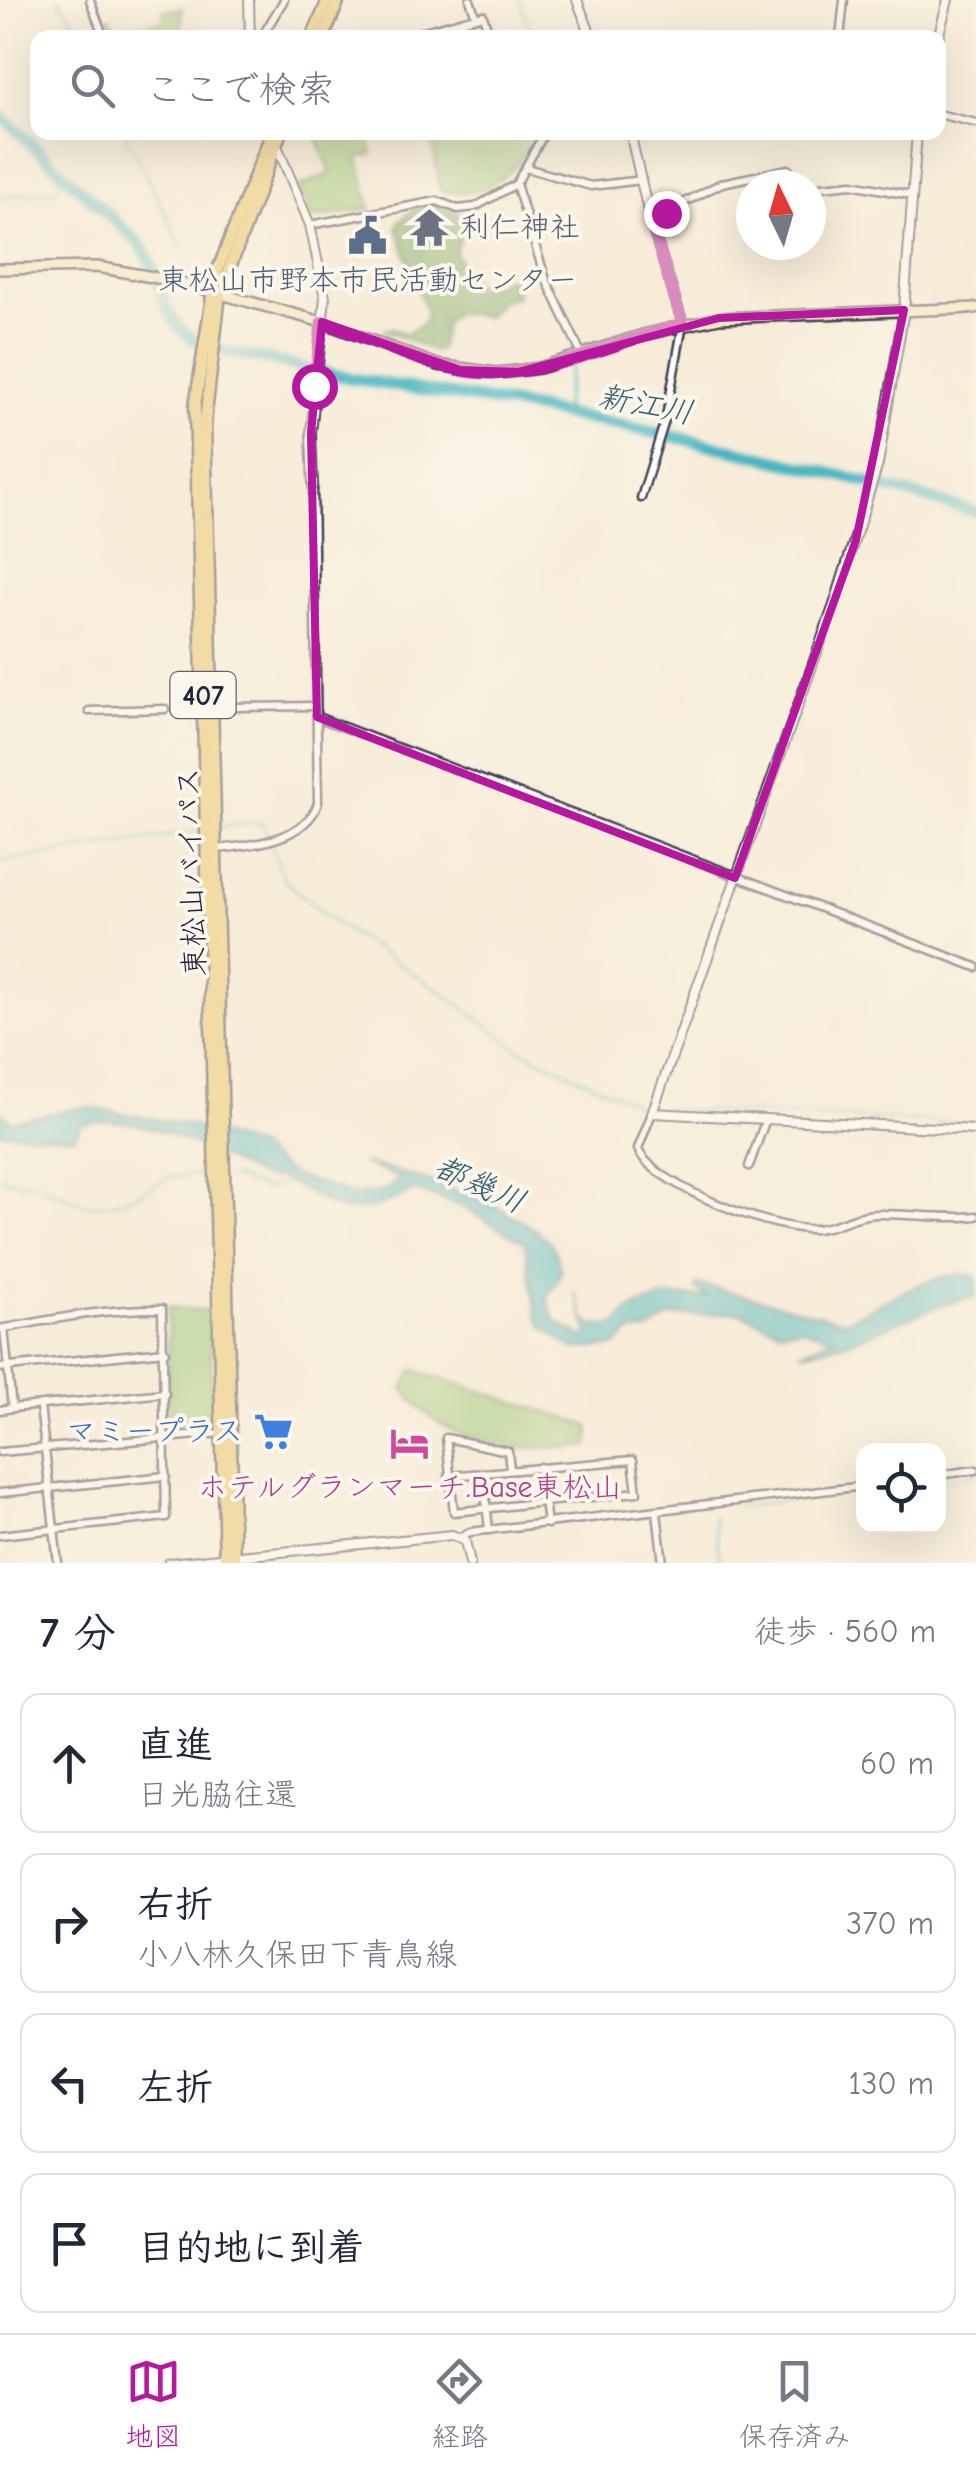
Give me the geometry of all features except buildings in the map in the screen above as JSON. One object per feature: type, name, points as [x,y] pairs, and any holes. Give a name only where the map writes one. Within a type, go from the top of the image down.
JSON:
[{"type":"highway","points":[[315,30],[328,0]]},
{"type":"highway","points":[[326,30],[339,0]]},
{"type":"highway","name":"東松山バイパス","points":[[230,1560],[196,406],[216,293],[272,140]]},
{"type":"highway","name":"東松山バイパス","points":[[205,358],[217,1037]]},
{"type":"highway","name":"東松山バイパス","points":[[223,1288],[222,1433],[230,1560]]},
{"type":"main road","points":[[0,269],[81,266],[142,274],[322,322],[460,370],[518,372],[683,324],[749,314],[976,308]]},
{"type":"street","points":[[90,0],[101,30]]},
{"type":"street","points":[[248,0],[250,30]]},
{"type":"street","points":[[266,30],[284,0]]},
{"type":"street","points":[[470,0],[476,18]]},
{"type":"street","points":[[577,0],[589,30]]},
{"type":"street","points":[[841,30],[844,0]]},
{"type":"street","points":[[940,30],[948,0]]},
{"type":"street","points":[[427,30],[485,16],[488,30]]},
{"type":"street","points":[[946,116],[976,123]]},
{"type":"street","points":[[216,850],[280,836],[301,826],[316,810],[314,382],[325,297],[310,225],[276,140]]},
{"type":"street","points":[[310,225],[437,200],[458,209],[475,207],[516,184],[541,140]]},
{"type":"street","points":[[632,140],[650,220],[683,324],[666,417],[641,498]]},
{"type":"street","points":[[916,140],[904,310],[878,464],[835,602],[638,1150],[646,1164],[692,1192],[772,1224],[818,1230],[878,1214],[938,1220],[976,1216]]},
{"type":"street","points":[[526,168],[591,186],[643,180]]},
{"type":"street","points":[[650,220],[736,179]]},
{"type":"street","points":[[516,184],[545,277],[582,355]]},
{"type":"street","points":[[826,187],[852,184],[910,195]]},
{"type":"street","points":[[236,707],[316,706]]},
{"type":"street","points":[[89,711],[165,709]]},
{"type":"street","points":[[317,718],[976,966]]},
{"type":"street","points":[[652,1112],[976,1130]]},
{"type":"street","points":[[749,1166],[766,1118]]},
{"type":"street","points":[[0,1534],[166,1516],[162,1309],[90,1313],[2,1328],[12,1408]]},
{"type":"street","points":[[4,1368],[165,1351]]},
{"type":"street","points":[[0,1410],[165,1393]]},
{"type":"street","points":[[40,1406],[58,1563]]},
{"type":"street","points":[[0,1452],[222,1433]]},
{"type":"street","points":[[449,1476],[634,1460],[636,1492],[454,1512],[449,1476],[446,1438],[508,1451],[510,1470]]},
{"type":"street","points":[[540,1467],[547,1524]]},
{"type":"street","points":[[946,1475],[976,1470]]},
{"type":"street","points":[[484,1473],[489,1530]]},
{"type":"street","points":[[0,1493],[166,1476]]},
{"type":"street","points":[[170,1563],[461,1537],[489,1530],[856,1487]]},
{"type":"street","points":[[657,1512],[663,1563]]},
{"type":"street","points":[[461,1537],[470,1563]]},
{"type":"highlighted area","points":[[904,310],[856,540],[735,878],[317,717],[311,433],[322,322],[460,370],[518,372],[719,318]]},
{"type":"green space","points":[[182,8],[182,30],[106,30],[104,20],[111,18],[116,29],[165,21],[163,11]]},
{"type":"green space","points":[[318,140],[370,140],[373,154],[358,158],[371,209],[312,218],[299,187],[331,173]]},
{"type":"green space","points":[[432,140],[535,140],[517,164],[495,182],[470,192],[440,190]]},
{"type":"green space","points":[[437,203],[462,215],[465,222],[455,253],[475,285],[496,285],[505,277],[513,279],[518,296],[502,300],[487,317],[458,313],[445,321],[440,349],[435,352],[384,330],[392,328],[406,334],[423,323],[426,313],[397,228],[399,221],[418,206]]},
{"type":"green space","points":[[168,1307],[210,1311],[213,1430],[168,1429]]},
{"type":"green space","points":[[414,1370],[585,1424],[590,1428],[589,1446],[511,1446],[463,1435],[421,1409],[403,1388]]},
{"type":"water","points":[[86,1107],[193,1126],[257,1147],[291,1175],[354,1195],[385,1191],[400,1178],[361,1163],[436,1183],[495,1207],[542,1235],[555,1251],[561,1273],[547,1299],[555,1321],[585,1338],[589,1333],[574,1291],[585,1320],[595,1326],[614,1325],[634,1307],[666,1297],[706,1297],[695,1288],[698,1284],[845,1321],[942,1277],[976,1275],[976,1297],[932,1309],[846,1342],[800,1352],[833,1338],[802,1328],[780,1330],[737,1312],[670,1317],[649,1331],[631,1332],[614,1347],[574,1349],[544,1328],[537,1315],[525,1243],[460,1206],[415,1190],[377,1207],[342,1209],[282,1179],[263,1178],[173,1136],[125,1122],[81,1125],[74,1137],[0,1132],[0,1111],[11,1121]]},
{"type":"waterway","points":[[59,0],[80,30]]},
{"type":"waterway","points":[[520,0],[531,30]]},
{"type":"waterway","name":"新江川","points":[[0,115],[137,241],[151,263],[176,323],[206,345],[349,378],[666,435],[976,512]]},
{"type":"waterway","points":[[128,140],[184,250]]},
{"type":"waterway","points":[[0,197],[54,190],[68,175]]},
{"type":"waterway","points":[[563,414],[570,367]]},
{"type":"waterway","points":[[218,827],[262,822],[285,881],[333,921],[445,994],[520,1050],[639,1105]]},
{"type":"waterway","points":[[0,862],[201,831]]},
{"type":"waterway","points":[[663,1109],[976,1124]]},
{"type":"waterway","points":[[0,1178],[38,1185],[89,1206],[124,1201],[170,1177],[212,1174]]},
{"type":"waterway","points":[[230,1176],[265,1189],[288,1183]]},
{"type":"waterway","points":[[967,1476],[976,1474]]},
{"type":"waterway","points":[[946,1480],[960,1477]]},
{"type":"waterway","points":[[738,1507],[856,1491]]},
{"type":"waterway","points":[[713,1517],[720,1563]]},
{"type":"tunnel","points":[[165,709],[236,707]]},
{"type":"place","name":"利仁神社","points":[[430,227]]},
{"type":"place","name":"東松山市野本市民活動センター","points":[[368,236]]},
{"type":"place","name":"マミープラス","points":[[273,1431]]},
{"type":"place","name":"ホテルグランマーチ.Base東松山","points":[[410,1443]]},
{"type":"route","points":[[314,386],[322,322],[438,364],[497,373],[539,368],[683,324],[650,220],[666,213]]},
{"type":"water label","name":"都幾川","points":[[480,1184]]}]
